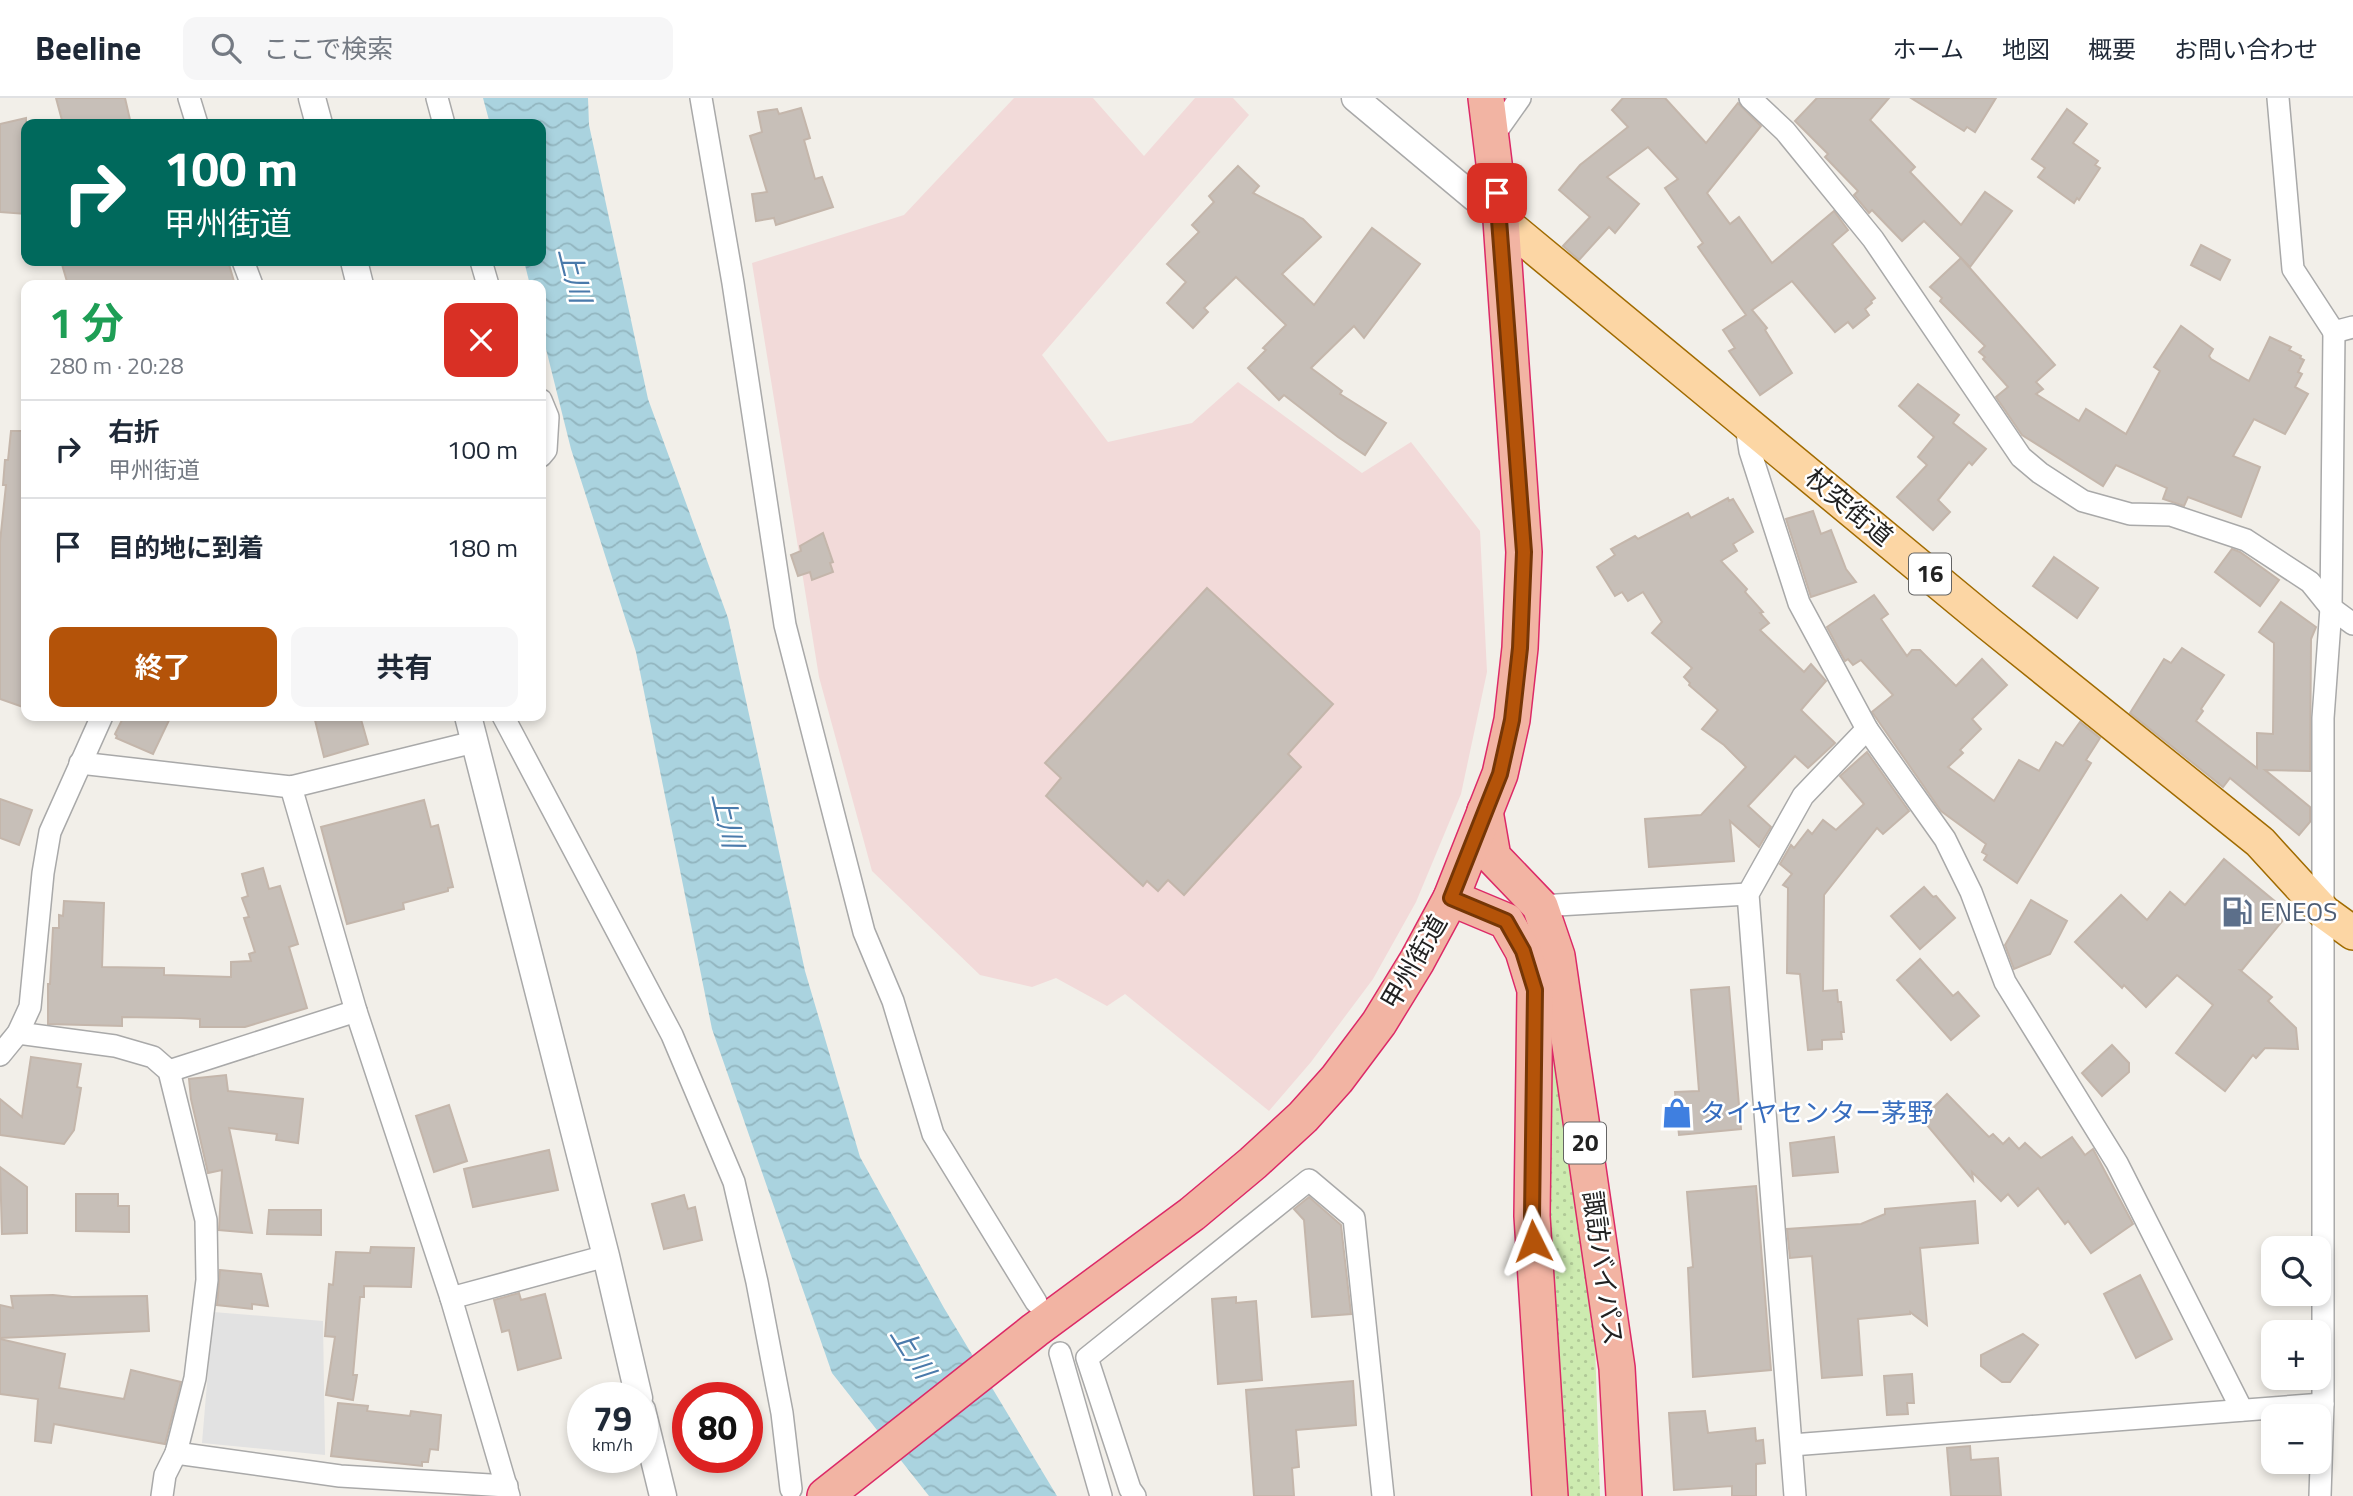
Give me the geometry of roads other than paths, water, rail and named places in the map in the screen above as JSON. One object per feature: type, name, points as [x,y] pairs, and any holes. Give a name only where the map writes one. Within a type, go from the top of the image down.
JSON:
[{"type":"highway","name":"甲州街道","points":[[838,1486],[1192,1214],[1303,1117],[1337,1079],[1378,1023],[1417,961],[1451,898],[1500,774],[1512,720],[1520,648],[1524,552],[1501,220],[1486,98]]},
{"type":"highway","name":"諏訪バイパス","points":[[1485,811],[1493,857],[1540,906],[1557,957],[1618,1368],[1624,1496]]},
{"type":"highway","name":"20","points":[[1451,898],[1506,921],[1523,951],[1535,990],[1532,1216],[1550,1496]]},
{"type":"main road","name":"杖突街道","points":[[1501,220],[1979,615],[2259,842],[2324,912],[2353,933]]},
{"type":"street","points":[[189,98],[195,119]]},
{"type":"street","points":[[312,98],[318,119]]},
{"type":"street","points":[[436,98],[442,119]]},
{"type":"street","points":[[701,98],[733,283],[785,625],[864,932],[893,1001],[933,1134],[1044,1328],[1101,1496]]},
{"type":"street","points":[[1355,98],[1501,220]]},
{"type":"street","points":[[1490,140],[1520,98]]},
{"type":"street","points":[[1750,98],[1785,131],[1873,239],[2021,457],[2083,501],[2130,514],[2171,515],[2246,540],[2310,582],[2331,608],[2353,624]]},
{"type":"street","points":[[2278,98],[2293,269],[2344,330],[2323,718],[2323,1404]]},
{"type":"street","points":[[546,412],[546,450]]},
{"type":"street","points":[[1745,420],[1750,451],[1799,603],[1867,729],[1945,839],[1970,892],[2005,982],[2117,1163],[2242,1410]]},
{"type":"street","points":[[0,1055],[18,1033],[30,1007],[43,873],[50,832],[100,721]]},
{"type":"street","points":[[469,721],[606,1256],[635,1382]]},
{"type":"street","points":[[506,721],[672,1035],[734,1182],[757,1282],[782,1413],[791,1489]]},
{"type":"street","points":[[1795,1496],[1748,894],[1803,796],[1867,729]]},
{"type":"street","points":[[80,763],[290,787],[474,742]]},
{"type":"street","points":[[176,1454],[342,1486],[508,1491],[451,1298],[356,1011],[290,787]]},
{"type":"street","points":[[1540,906],[1748,894]]},
{"type":"street","points":[[169,1071],[356,1011]]},
{"type":"street","points":[[18,1033],[115,1046],[153,1056],[169,1071],[206,1220],[207,1280],[195,1378],[176,1454],[165,1475],[162,1496]]},
{"type":"street","points":[[1135,1496],[1130,1489],[1087,1358],[1309,1180],[1353,1218],[1383,1496]]},
{"type":"street","points":[[451,1298],[606,1256]]},
{"type":"street","points":[[1792,1445],[2261,1409]]},
{"type":"street","points":[[657,1473],[663,1496]]},
{"type":"street","points":[[2320,1496],[2321,1474]]},
{"type":"water","name":"上川","points":[[483,98],[588,98],[589,125],[648,399],[728,618],[805,971],[860,1157],[944,1308],[1057,1496],[929,1496],[832,1373],[712,1029],[636,652],[571,449],[546,349],[546,280],[529,280],[525,266],[546,266],[546,119],[489,119]]},
{"type":"place","name":"ENEOS","points":[[2237,912]]},
{"type":"place","name":"タイヤセンター茅野","points":[[1677,1113]]}]
